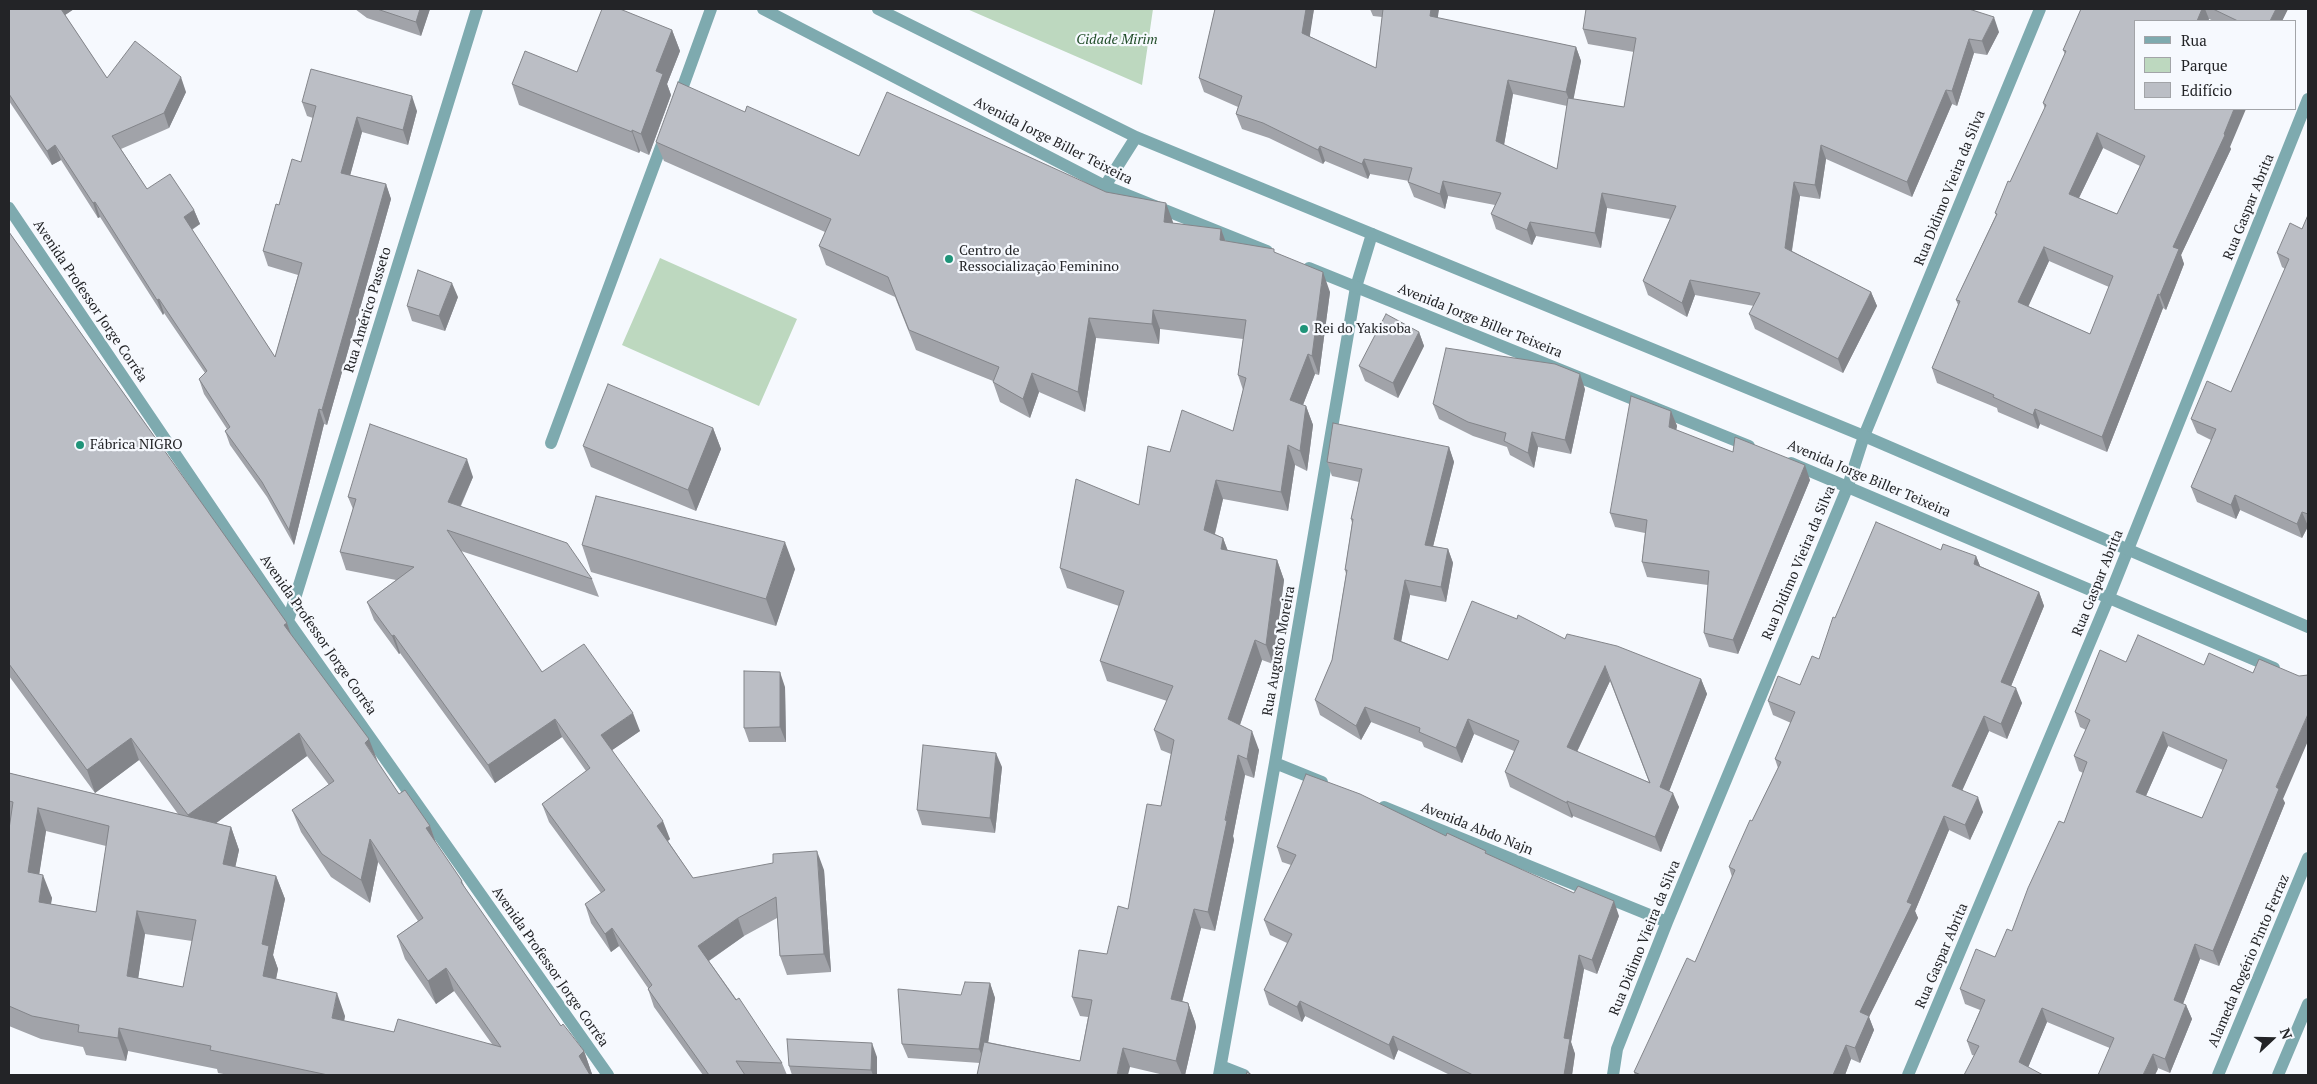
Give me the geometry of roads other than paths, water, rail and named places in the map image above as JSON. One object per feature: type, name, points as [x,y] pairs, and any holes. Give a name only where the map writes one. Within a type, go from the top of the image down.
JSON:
[{"type":"street","name":"Rua Américo Passeto","points":[[288,621],[477,9]]},
{"type":"street","points":[[552,443],[711,9]]},
{"type":"street","name":"Avenida Jorge Biller Teixeira","points":[[763,9],[1105,186],[1281,257]]},
{"type":"street","points":[[878,9],[1136,137],[1864,436],[2308,627]]},
{"type":"street","name":"Rua Didimo Vieira da Silva","points":[[1613,1075],[1617,1048],[1667,922],[1848,486],[1864,436],[2040,9]]},
{"type":"street","name":"Rua Gaspar Abrita","points":[[1908,1075],[2109,597],[2308,99]]},
{"type":"street","points":[[1105,186],[1136,137]]},
{"type":"street","name":"Avenida Professor Jorge Corrêa","points":[[9,208],[288,621],[608,1075]]},
{"type":"street","name":"Rua Augusto Moreira","points":[[1220,1071],[1275,763],[1356,287],[1372,234]]},
{"type":"street","name":"Avenida Jorge Biller Teixeira","points":[[1300,264],[1757,449]]},
{"type":"street","name":"Avenida Jorge Biller Teixeira","points":[[1775,456],[2290,675]]},
{"type":"street","points":[[1275,763],[1330,785]]},
{"type":"street","name":"Avenida Abdo Najn","points":[[1376,804],[1667,922]]},
{"type":"street","name":"Alameda Rogério Pinto Ferraz","points":[[2218,1075],[2308,858]]},
{"type":"street","points":[[2278,1075],[2308,1004]]},
{"type":"street","points":[[1220,1071],[1244,1075]]},
{"type":"place","name":"Centro de Ressocialização Feminino","points":[[949,259]]},
{"type":"place","name":"Rei do Yakisoba","points":[[1304,329]]},
{"type":"place","name":"Fábrica NIGRO","points":[[80,445]]},
{"type":"park label","name":"Cidade Mirim","points":[[1117,40]]}]
